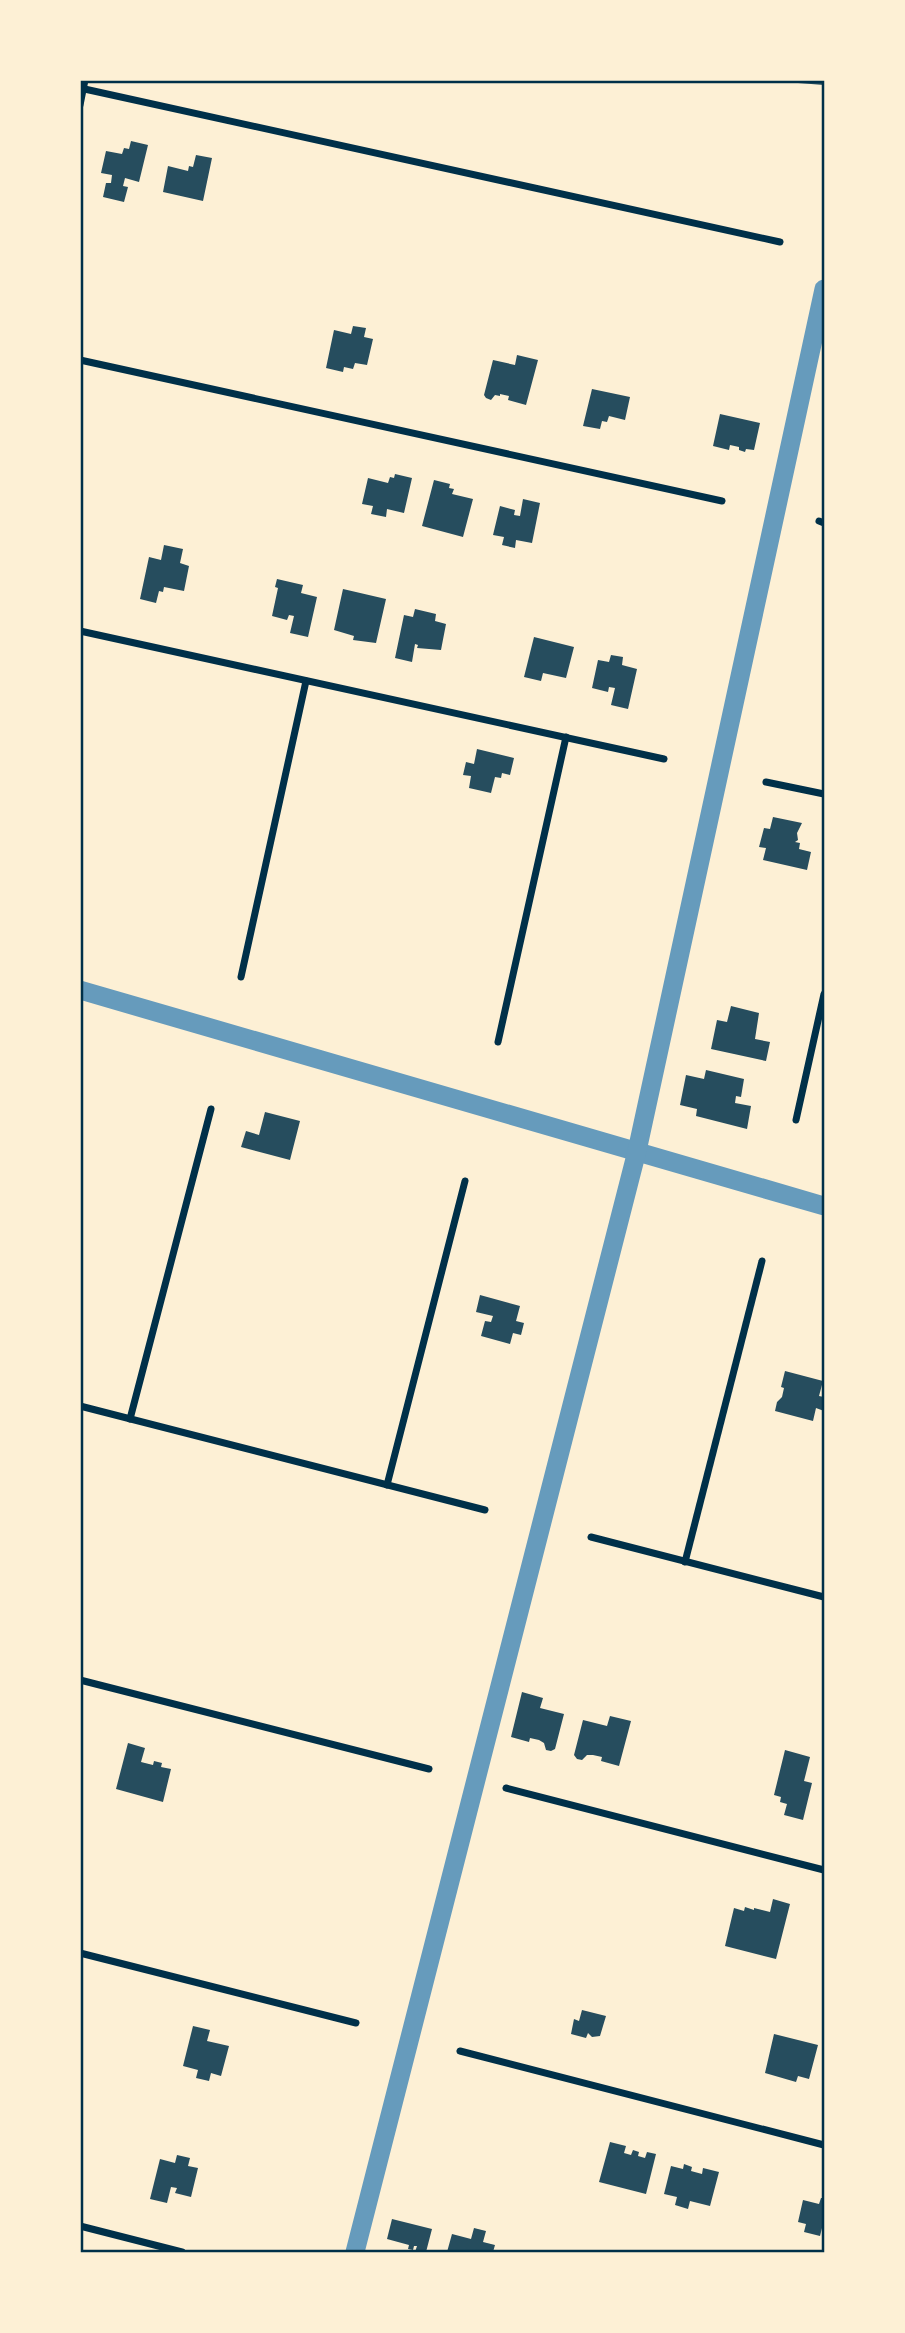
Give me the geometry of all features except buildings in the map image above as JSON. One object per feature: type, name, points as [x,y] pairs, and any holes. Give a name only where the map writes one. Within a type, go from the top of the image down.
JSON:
[{"type":"street","points":[[80,105],[83,85],[780,242]]},
{"type":"street","points":[[80,360],[722,501]]},
{"type":"street","points":[[80,631],[664,759]]},
{"type":"street","points":[[241,977],[306,681]]},
{"type":"street","points":[[498,1042],[566,737]]},
{"type":"street","points":[[766,782],[824,794]]},
{"type":"street","points":[[796,1119],[824,994]]},
{"type":"street","points":[[130,1419],[211,1108]]},
{"type":"street","points":[[387,1485],[465,1181]]},
{"type":"street","points":[[685,1562],[762,1261]]},
{"type":"street","points":[[80,1406],[485,1510]]},
{"type":"street","points":[[591,1537],[824,1597]]},
{"type":"street","points":[[80,1679],[429,1769]]},
{"type":"street","points":[[506,1788],[824,1870]]},
{"type":"street","points":[[80,1953],[356,2023]]},
{"type":"street","points":[[460,2051],[824,2145]]},
{"type":"street","points":[[80,2227],[182,2252]]},
{"type":"waterway","points":[[355,2252],[637,1151],[824,289]]},
{"type":"waterway","points":[[80,990],[824,1206]]}]
